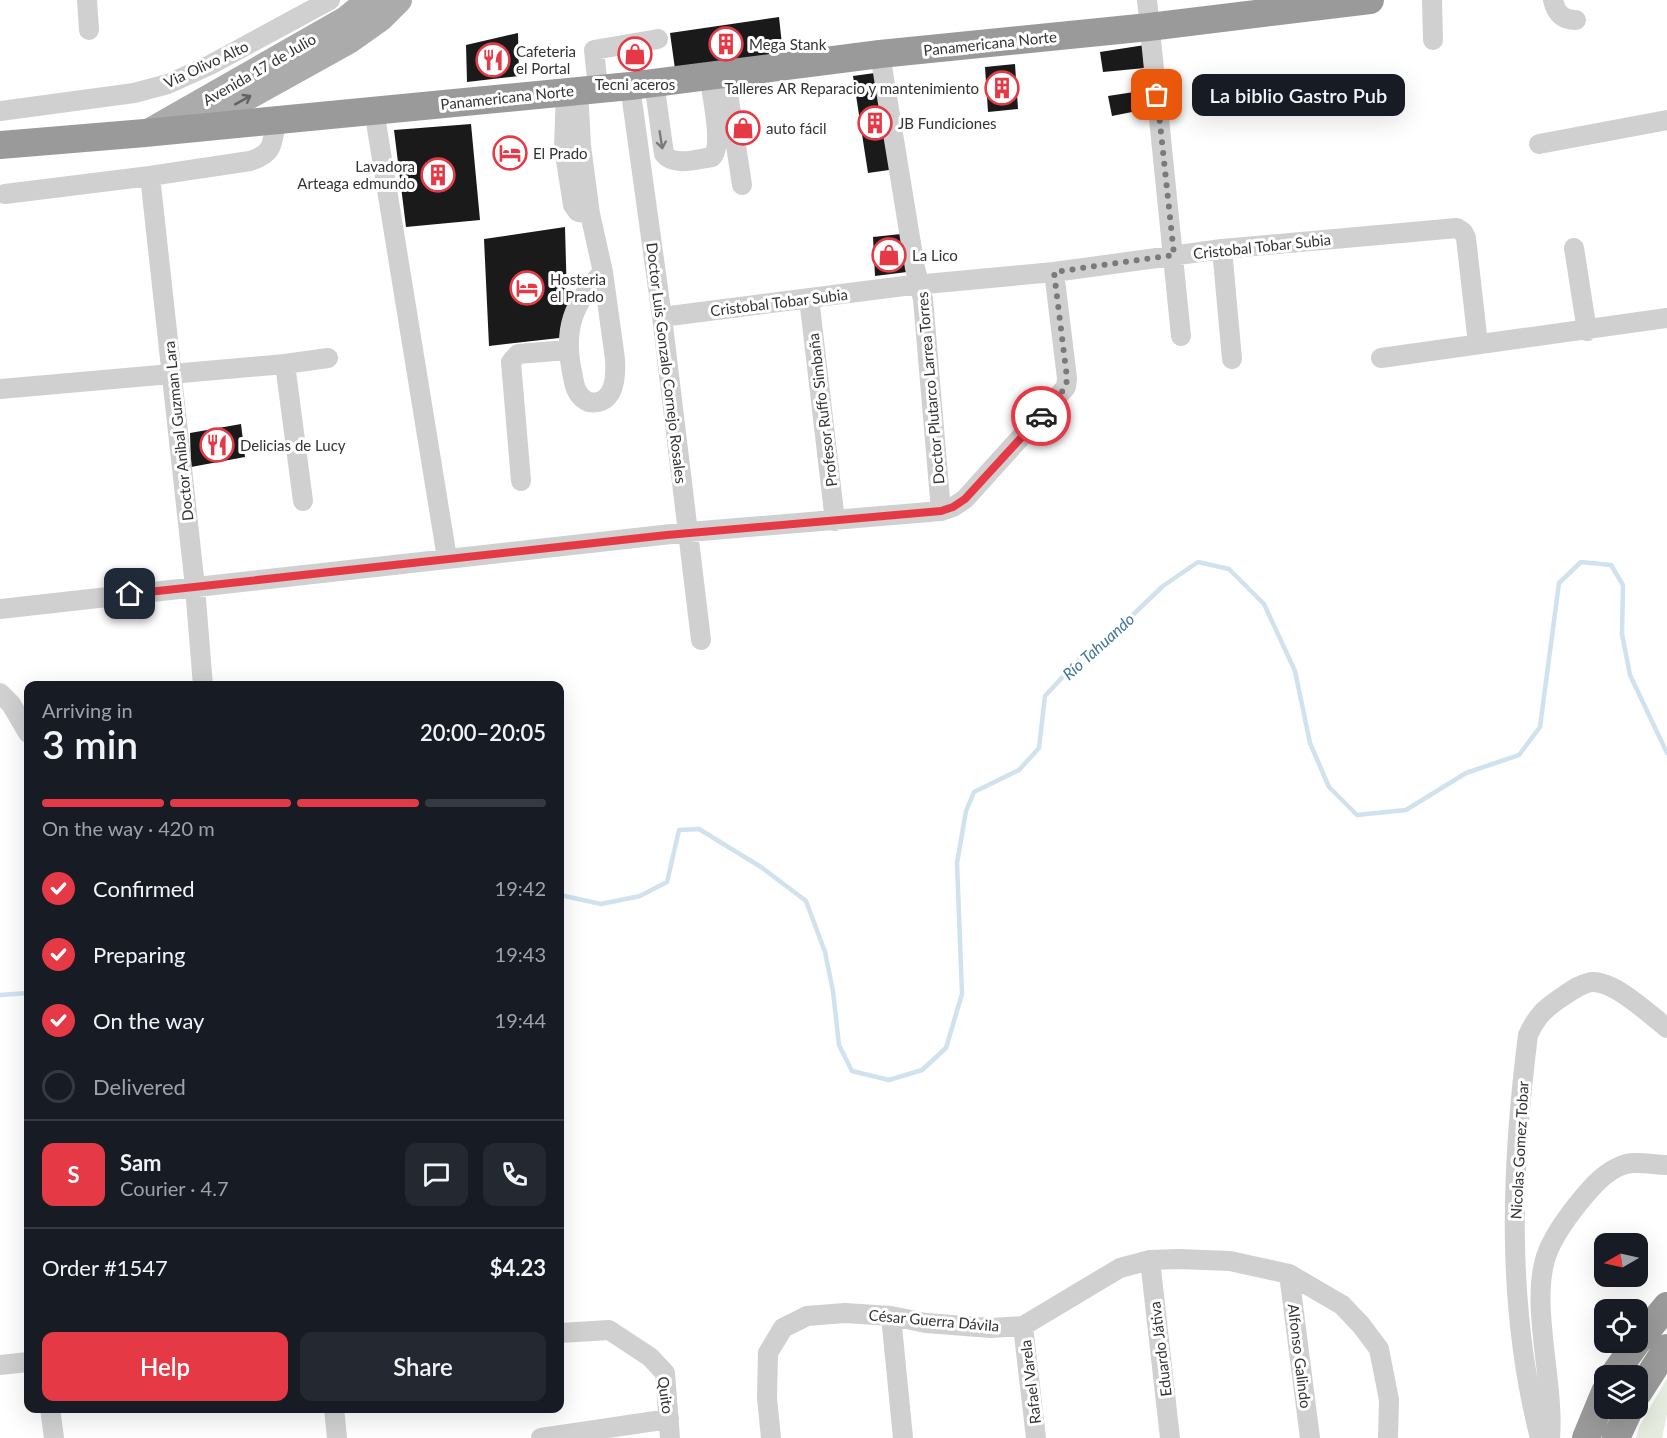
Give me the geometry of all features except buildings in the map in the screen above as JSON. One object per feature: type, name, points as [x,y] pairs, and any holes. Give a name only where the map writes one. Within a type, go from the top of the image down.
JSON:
[{"type":"highway","name":"Panamericana Norte","points":[[0,145],[642,84],[880,54],[1148,13],[1370,0]]},
{"type":"highway","points":[[1648,1330],[1667,1306]]},
{"type":"highway","points":[[1648,1377],[1667,1348]]},
{"type":"highway","points":[[1586,1438],[1594,1419]]},
{"type":"highway","points":[[1616,1438],[1625,1419]]},
{"type":"main road","name":"Avenida 17 de Julio","points":[[145,133],[346,19],[369,0]]},
{"type":"main road","name":"Avenida 17 de Julio","points":[[192,128],[349,42],[380,19],[399,0]]},
{"type":"street","points":[[87,0],[89,30]]},
{"type":"street","name":"Via Olivo Alto","points":[[0,111],[134,93],[168,84],[210,65],[330,0]]},
{"type":"street","points":[[1432,0],[1433,39]]},
{"type":"street","points":[[1553,0],[1560,16],[1568,20],[1576,20]]},
{"type":"street","points":[[1148,13],[1181,336]]},
{"type":"street","points":[[603,272],[588,288],[576,307],[567,350],[576,391],[585,401],[593,404],[604,401],[610,394],[616,372],[603,272],[590,214],[578,212],[573,205],[564,148],[594,50],[658,39]]},
{"type":"street","name":"Doctor Plutarco Larrea Torres","points":[[880,54],[915,268],[923,299],[941,511]]},
{"type":"street","points":[[642,84],[664,154],[675,162],[712,157],[717,150],[717,74]]},
{"type":"street","points":[[717,74],[742,185]]},
{"type":"street","name":"Doctor Luis Gonzalo Cornejo Rosales","points":[[642,84],[662,316],[701,640]]},
{"type":"street","points":[[374,110],[447,558]]},
{"type":"street","points":[[5,194],[250,161],[264,157],[271,150],[276,120]]},
{"type":"street","points":[[1539,144],[1667,120]]},
{"type":"street","name":"Doctor Anibal Guzman Lara","points":[[150,176],[195,587],[202,681]]},
{"type":"street","name":"Cristobal Tobar Subia","points":[[662,316],[920,285],[1054,272],[1222,249],[1457,228],[1466,238],[1478,344]]},
{"type":"street","points":[[1574,248],[1587,330]]},
{"type":"street","points":[[1222,249],[1232,359]]},
{"type":"street","points":[[0,609],[688,532],[941,511],[965,499],[1066,387],[1067,378],[1054,272]]},
{"type":"street","name":"Profesor Ruffo Simbaña","points":[[809,298],[835,521]]},
{"type":"street","points":[[1381,358],[1667,318]]},
{"type":"street","points":[[521,481],[511,362],[518,354],[567,350]]},
{"type":"street","points":[[0,389],[172,375],[328,358]]},
{"type":"street","points":[[285,364],[303,501]]},
{"type":"street","points":[[0,693],[11,704],[24,726]]},
{"type":"street","name":"Nicolas Gomez Tobar","points":[[1540,1438],[1527,1377],[1516,1290],[1514,1227],[1517,1148],[1528,1035],[1536,1018],[1547,1007],[1579,986],[1592,982],[1608,985],[1667,1028]]},
{"type":"street","points":[[1550,1438],[1550,1392],[1542,1287],[1548,1252],[1564,1221],[1594,1185],[1613,1170],[1627,1164],[1667,1165]]},
{"type":"street","name":"César Guerra Dávila","points":[[771,1438],[767,1398],[768,1353],[783,1328],[807,1317],[845,1313],[991,1328],[1023,1326],[1120,1268],[1150,1260],[1179,1259],[1230,1261],[1289,1274],[1342,1305],[1379,1349],[1389,1400],[1388,1438]]},
{"type":"street","name":"Eduardo Játiva","points":[[1150,1260],[1170,1438]]},
{"type":"street","name":"Alfonso Galindo","points":[[1289,1274],[1310,1438]]},
{"type":"street","points":[[891,1316],[903,1438]]},
{"type":"street","name":"Rafael Varela","points":[[1023,1326],[1036,1438]]},
{"type":"street","name":"Quito","points":[[564,1333],[609,1330],[650,1357],[665,1373],[670,1428]]},
{"type":"street","points":[[0,1365],[24,1362]]},
{"type":"street","points":[[51,1413],[54,1438]]},
{"type":"street","points":[[334,1413],[337,1438]]},
{"type":"street","points":[[541,1438],[670,1428]]},
{"type":"shaded area","points":[[1667,1378],[1667,1414],[1662,1438],[1636,1438],[1644,1419],[1648,1419],[1648,1411]]},
{"type":"waterway","name":"Río Tahuando","points":[[564,896],[601,904],[640,896],[667,882],[679,830],[699,829],[761,867],[806,901],[825,952],[833,991],[839,1045],[852,1071],[889,1080],[922,1070],[946,1048],[962,994],[957,863],[966,811],[974,792],[1019,770],[1039,748],[1045,696],[1082,656],[1117,630],[1163,586],[1198,562],[1229,569],[1264,604],[1295,671],[1310,743],[1329,787],[1357,815],[1406,810],[1466,773],[1519,755],[1540,727],[1559,583],[1581,562],[1611,565],[1623,585],[1622,634],[1630,675],[1667,753]]},
{"type":"waterway","name":"Río Tahuando","points":[[0,995],[24,993]]},
{"type":"way so far","points":[[1041,416],[1066,387],[1067,378],[1054,272],[1174,255],[1157,95]]},
{"type":"place","name":"Mega Stank","points":[[726,44]]},
{"type":"place","name":"Tecni aceros","points":[[635,54]]},
{"type":"place","name":"Cafeteria el Portal","points":[[493,60]]},
{"type":"place","name":"Talleres AR Reparacio y mantenimiento","points":[[1002,88]]},
{"type":"place","name":"La biblio Gastro Pub","points":[[1157,95]]},
{"type":"place","name":"JB Fundiciones","points":[[875,123]]},
{"type":"place","name":"auto fácil","points":[[743,128]]},
{"type":"place","name":"El Prado","points":[[510,153]]},
{"type":"place","name":"Lavadora Arteaga edmundo","points":[[438,175]]},
{"type":"place","name":"La Lico","points":[[889,255]]},
{"type":"place","name":"Hosteria el Prado","points":[[527,288]]},
{"type":"place","name":"Delicias de Lucy","points":[[217,445]]},
{"type":"route","points":[[130,594],[688,532],[941,511],[965,499],[1041,416]]}]
